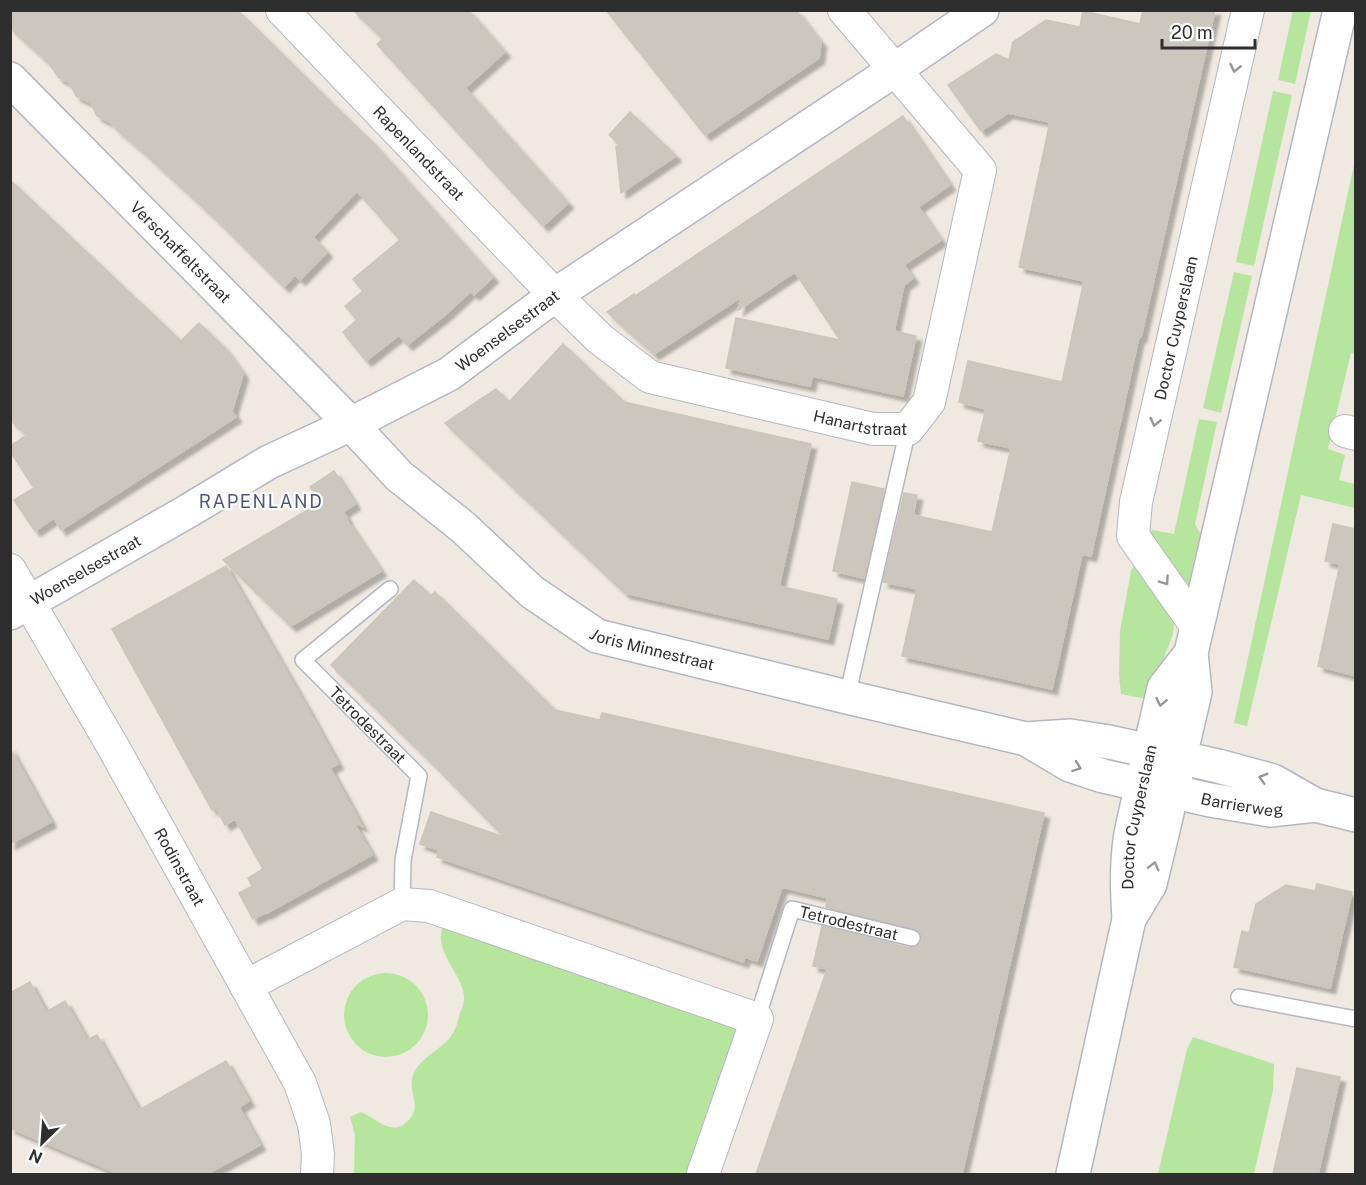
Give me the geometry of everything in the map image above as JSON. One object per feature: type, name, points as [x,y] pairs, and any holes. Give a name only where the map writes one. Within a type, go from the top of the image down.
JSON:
[{"type":"street","name":"Rapenlandstraat","points":[[282,10],[555,295]]},
{"type":"street","points":[[844,10],[896,69]]},
{"type":"street","name":"Woenselsestraat","points":[[20,608],[269,462],[351,424],[449,374],[555,295],[982,10]]},
{"type":"street","name":"Doctor Cuyperslaan","points":[[1194,640],[1133,536],[1136,502],[1248,10]]},
{"type":"street","name":"Doctor Cuyperslaan","points":[[1073,1174],[1129,919],[1126,876],[1130,834],[1157,788],[1165,754],[1195,692],[1194,640],[1340,10]]},
{"type":"street","name":"Hanartstraat","points":[[555,295],[600,339],[650,377],[873,429],[908,429],[929,402],[980,170],[896,69]]},
{"type":"street","name":"Verschaffeltstraat","points":[[10,79],[351,424]]},
{"type":"street","name":"Joris Minnestraat","points":[[351,424],[399,476],[464,528],[532,592],[597,636],[1026,739],[1070,736],[1165,754]]},
{"type":"street","name":"Rodinstraat","points":[[10,570],[20,608],[118,755],[300,1083],[314,1124],[318,1154],[317,1174]]},
{"type":"street","name":"Joris Minnestraat","points":[[1026,739],[1070,765],[1102,776],[1157,788]]},
{"type":"street","name":"Barrierweg","points":[[1165,754],[1273,782],[1315,805],[1356,815]]},
{"type":"street","name":"Barrierweg","points":[[1157,788],[1270,810],[1315,805]]},
{"type":"street","points":[[246,986],[402,904],[429,906],[757,1019]]},
{"type":"street","name":"Tetrodestraat","points":[[703,1174],[757,1019]]},
{"type":"lane","points":[[847,697],[908,429]]},
{"type":"lane","name":"Tetrodestraat","points":[[390,589],[303,660],[419,776],[403,860],[402,904]]},
{"type":"lane","name":"Tetrodestraat","points":[[757,1019],[792,909],[912,938]]},
{"type":"lane","points":[[1239,997],[1356,1019]]},
{"type":"green space","points":[[1293,10],[1311,11],[1295,84],[1278,80]]},
{"type":"green space","points":[[1273,91],[1292,95],[1254,266],[1236,262]]},
{"type":"green space","points":[[1355,160],[1355,354],[1351,353],[1328,449],[1345,455],[1339,480],[1355,484],[1355,508],[1301,495],[1247,726],[1234,723]]},
{"type":"green space","points":[[1234,272],[1252,276],[1221,413],[1203,408]]},
{"type":"green space","points":[[1199,419],[1217,422],[1195,524],[1205,542],[1189,594],[1149,539],[1152,530],[1174,534]]},
{"type":"green space","points":[[1135,564],[1173,612],[1173,634],[1157,676],[1151,700],[1121,694],[1120,631],[1131,571]]},
{"type":"green space","points":[[444,922],[739,1024],[686,1174],[354,1174],[355,1135],[350,1117],[361,1112],[392,1127],[403,1125],[410,1119],[415,1108],[412,1085],[414,1073],[422,1062],[449,1039],[456,1026],[464,995],[442,947],[441,935]]},
{"type":"green space","points":[[378,973],[394,973],[410,980],[421,991],[428,1007],[425,1031],[416,1045],[394,1057],[378,1057],[362,1050],[351,1039],[344,1023],[344,1007],[351,991],[362,980]]},
{"type":"green space","points":[[1193,1037],[1274,1064],[1273,1090],[1254,1174],[1158,1174],[1187,1049]]},
{"type":"building","points":[[10,10],[237,10],[376,146],[493,277],[474,295],[471,291],[407,345],[399,335],[366,361],[343,332],[357,320],[345,306],[363,291],[353,279],[400,240],[357,191],[313,237],[327,252],[300,280],[295,275],[284,287],[220,223],[112,123],[97,116],[91,103],[76,96],[69,82],[59,78],[48,62],[10,28]]},
{"type":"building","points":[[353,10],[468,10],[505,52],[465,88],[568,203],[543,226],[377,44],[383,39]]},
{"type":"building","points":[[606,10],[796,10],[821,42],[819,58],[705,135]]},
{"type":"building","points":[[1143,10],[1215,10],[1141,337],[1139,336],[1091,556],[1082,554],[1052,689],[902,656],[917,589],[883,582],[904,493],[917,495],[913,515],[992,532],[1011,448],[978,441],[986,409],[959,402],[968,361],[1062,382],[1084,281],[1019,267],[1050,122],[1008,113],[981,131],[948,85],[996,54],[1009,60],[1013,42],[1046,20],[1080,27],[1083,11],[1140,24]]},
{"type":"building","points":[[630,112],[676,156],[621,193],[616,147],[619,144],[609,135]]},
{"type":"building","points":[[903,116],[950,185],[918,207],[941,240],[904,265],[913,278],[904,285],[894,331],[916,336],[903,396],[812,376],[810,386],[726,368],[736,318],[840,340],[795,272],[738,310],[741,297],[654,354],[607,312],[634,294],[635,296]]},
{"type":"building","points":[[10,180],[181,341],[199,323],[224,347],[243,374],[232,411],[236,417],[61,530],[54,518],[35,531],[14,500],[34,488],[10,451],[10,446],[27,435],[10,420]]},
{"type":"building","points":[[563,344],[624,402],[811,444],[779,586],[837,599],[828,639],[625,593],[445,423],[496,389],[509,402]]},
{"type":"building","points":[[334,471],[355,504],[343,512],[346,519],[381,571],[291,626],[223,560],[321,502],[310,487]]},
{"type":"building","points":[[852,482],[884,489],[864,578],[833,571]]},
{"type":"building","points":[[1333,524],[1356,529],[1356,676],[1318,666],[1340,564],[1325,561]]},
{"type":"building","points":[[226,566],[338,764],[330,768],[362,826],[354,823],[372,855],[253,919],[239,893],[252,886],[248,878],[263,869],[235,819],[225,825],[216,808],[212,810],[112,629]]},
{"type":"building","points":[[414,580],[431,596],[435,592],[555,710],[600,720],[602,713],[1044,813],[962,1174],[756,1174],[827,969],[813,966],[822,926],[910,948],[915,947],[921,941],[918,931],[826,907],[828,898],[782,887],[757,961],[745,957],[743,962],[437,857],[439,850],[420,844],[431,812],[504,837],[331,665]]},
{"type":"building","points":[[10,748],[51,822],[10,844]]},
{"type":"building","points":[[1317,884],[1352,892],[1330,988],[1234,967],[1242,931],[1249,933],[1256,904],[1286,885],[1315,891]]},
{"type":"building","points":[[30,982],[46,1012],[65,1001],[87,1040],[97,1035],[139,1110],[226,1061],[249,1101],[239,1107],[260,1145],[207,1174],[119,1174],[10,1128],[10,993]]},
{"type":"building","points":[[1297,1068],[1340,1077],[1318,1174],[1273,1174]]},
{"type":"district","name":"RAPENLAND","points":[[261,501]]}]
